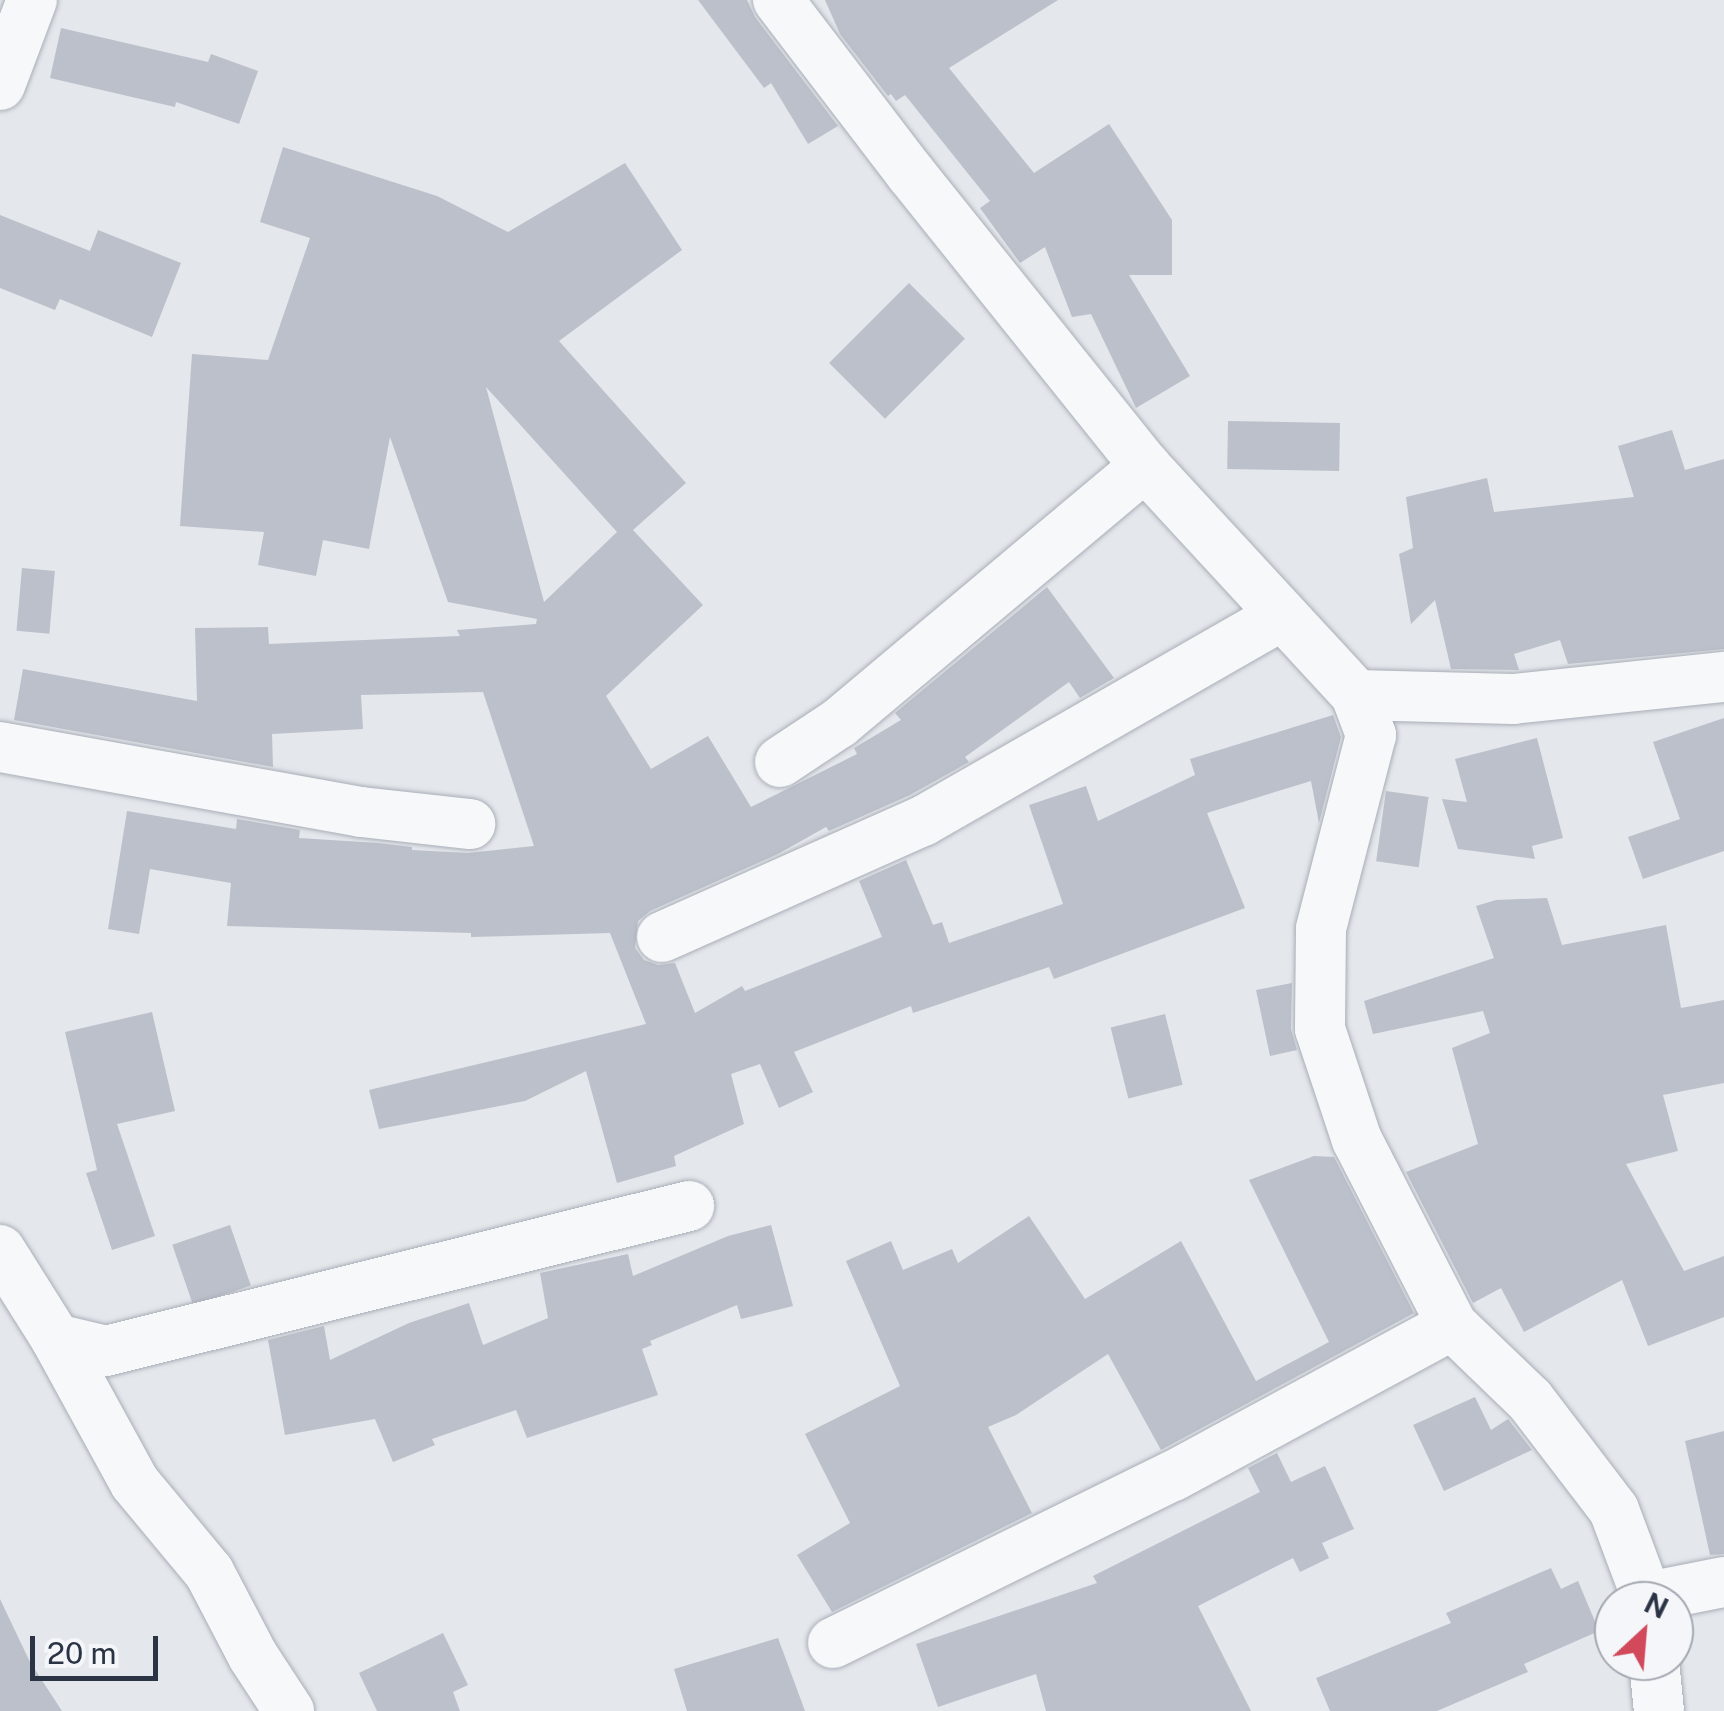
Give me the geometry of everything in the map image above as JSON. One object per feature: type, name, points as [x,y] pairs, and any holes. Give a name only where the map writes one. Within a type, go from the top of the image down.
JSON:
[{"type":"street","points":[[0,86],[32,0]]},
{"type":"street","points":[[778,0],[911,174],[1145,466],[1356,695],[1371,735],[1321,929],[1320,1028],[1357,1140],[1452,1324],[1530,1400],[1614,1510],[1641,1581]]},
{"type":"street","points":[[780,762],[840,723],[1145,466]]},
{"type":"street","points":[[662,937],[924,821],[1282,615]]},
{"type":"street","points":[[1356,695],[1513,699],[1724,678]]},
{"type":"street","points":[[0,747],[360,812],[470,824]]},
{"type":"street","points":[[56,1339],[106,1351],[689,1206]]},
{"type":"street","points":[[0,1250],[56,1339],[135,1483],[209,1572],[253,1656],[289,1711]]},
{"type":"street","points":[[834,1644],[1173,1476],[1452,1324]]},
{"type":"street","points":[[1694,1589],[1724,1582]]},
{"type":"street","points":[[1656,1681],[1659,1711]]},
{"type":"building","points":[[698,0],[747,0],[755,17],[838,126],[808,144],[771,83],[764,88]]},
{"type":"building","points":[[825,0],[1058,0],[949,68],[1034,173],[1109,124],[1172,220],[1172,275],[1129,275],[1190,376],[1136,408],[1091,314],[1072,317],[1045,247],[1020,263],[980,208],[990,201],[905,95],[896,101],[891,94],[888,96],[840,34]]},
{"type":"building","points":[[61,28],[208,62],[211,54],[258,71],[239,124],[176,102],[175,107],[50,78]]},
{"type":"building","points":[[283,147],[437,196],[508,232],[625,163],[682,250],[559,341],[686,483],[633,530],[703,605],[606,696],[651,769],[708,736],[751,807],[857,754],[854,748],[901,720],[895,713],[1047,587],[1114,678],[1080,698],[1069,682],[965,757],[969,762],[910,795],[829,831],[826,827],[778,854],[650,911],[638,921],[635,948],[644,960],[658,965],[675,963],[695,1013],[742,986],[745,991],[882,937],[859,881],[906,860],[933,925],[942,922],[949,943],[1063,904],[1029,805],[1086,786],[1098,821],[1195,775],[1190,759],[1333,715],[1341,737],[1319,823],[1311,781],[1207,813],[1245,908],[1054,979],[1049,967],[913,1013],[911,1006],[794,1052],[813,1092],[779,1108],[760,1064],[731,1074],[744,1124],[674,1156],[676,1166],[617,1183],[586,1071],[525,1101],[379,1129],[369,1090],[646,1024],[610,933],[471,937],[471,933],[227,926],[231,883],[150,869],[139,934],[108,929],[127,811],[236,829],[237,819],[300,830],[299,838],[378,843],[412,850],[468,853],[534,846],[483,692],[361,695],[363,729],[272,734],[273,767],[14,720],[23,669],[197,701],[195,628],[268,627],[269,644],[460,636],[457,630],[536,624],[537,619],[448,602],[390,437],[369,549],[323,540],[316,576],[258,565],[264,532],[180,526],[192,354],[268,360],[310,238],[260,222]],"holes":[[[486,387],[617,532],[544,602]]]},
{"type":"building","points":[[0,215],[90,251],[98,230],[181,263],[152,337],[60,299],[55,310],[0,288]]},
{"type":"building","points":[[909,283],[965,339],[885,419],[829,363]]},
{"type":"building","points":[[1228,421],[1340,423],[1339,471],[1227,469]]},
{"type":"building","points":[[1672,430],[1685,470],[1724,459],[1724,649],[1568,664],[1560,640],[1514,654],[1519,670],[1451,669],[1435,600],[1411,624],[1399,554],[1413,548],[1406,497],[1487,478],[1494,512],[1634,497],[1618,446]]},
{"type":"building","points":[[22,568],[55,571],[49,634],[17,631]]},
{"type":"building","points":[[1724,718],[1724,851],[1643,879],[1628,837],[1680,819],[1653,742]]},
{"type":"building","points":[[1537,738],[1563,838],[1532,846],[1535,859],[1458,849],[1442,799],[1467,802],[1455,759]]},
{"type":"building","points":[[1386,791],[1429,797],[1419,867],[1376,861]]},
{"type":"building","points":[[1547,898],[1562,945],[1666,925],[1681,1008],[1724,1000],[1724,1083],[1663,1095],[1678,1151],[1626,1164],[1684,1271],[1724,1256],[1724,1317],[1648,1346],[1622,1280],[1524,1332],[1501,1288],[1473,1303],[1406,1172],[1478,1144],[1452,1048],[1490,1033],[1483,1011],[1373,1034],[1364,1001],[1494,958],[1476,906],[1496,900]]},
{"type":"building","points":[[1292,983],[1291,1029],[1297,1050],[1270,1056],[1256,990]]},
{"type":"building","points":[[152,1012],[175,1111],[117,1124],[155,1236],[112,1250],[86,1173],[97,1170],[65,1032]]},
{"type":"building","points":[[1165,1014],[1183,1085],[1128,1098],[1111,1028]]},
{"type":"building","points":[[1314,1156],[1334,1157],[1414,1313],[1161,1450],[1108,1354],[1016,1415],[988,1427],[1032,1513],[832,1612],[797,1555],[850,1523],[805,1434],[900,1386],[846,1261],[891,1241],[903,1270],[952,1249],[958,1263],[1029,1216],[1085,1299],[1181,1241],[1256,1381],[1329,1342],[1249,1180]]},
{"type":"building","points":[[230,1225],[251,1286],[193,1305],[172,1245]]},
{"type":"building","points":[[771,1225],[793,1306],[741,1319],[737,1305],[650,1341],[652,1345],[642,1349],[658,1395],[527,1438],[516,1410],[432,1439],[435,1445],[393,1462],[375,1419],[285,1435],[268,1340],[324,1326],[330,1360],[409,1323],[469,1303],[483,1345],[548,1318],[540,1273],[628,1254],[633,1276],[728,1236]]},
{"type":"building","points":[[1475,1397],[1491,1430],[1508,1419],[1532,1450],[1444,1491],[1413,1425]]},
{"type":"building","points":[[1724,1431],[1724,1554],[1710,1555],[1685,1441]]},
{"type":"building","points":[[1277,1453],[1291,1482],[1325,1466],[1354,1529],[1322,1543],[1329,1558],[1300,1572],[1293,1558],[1198,1606],[1251,1711],[1046,1711],[1036,1674],[938,1707],[916,1644],[1097,1583],[1093,1576],[1260,1492],[1248,1468]]},
{"type":"building","points":[[1551,1568],[1561,1589],[1578,1581],[1594,1619],[1594,1633],[1524,1664],[1528,1672],[1437,1711],[1330,1711],[1316,1678],[1451,1623],[1446,1613]]},
{"type":"building","points":[[0,1599],[30,1662],[62,1711],[0,1711]]},
{"type":"building","points":[[443,1633],[468,1685],[453,1692],[460,1711],[377,1711],[359,1673]]},
{"type":"building","points":[[778,1638],[805,1711],[687,1711],[674,1669]]}]
